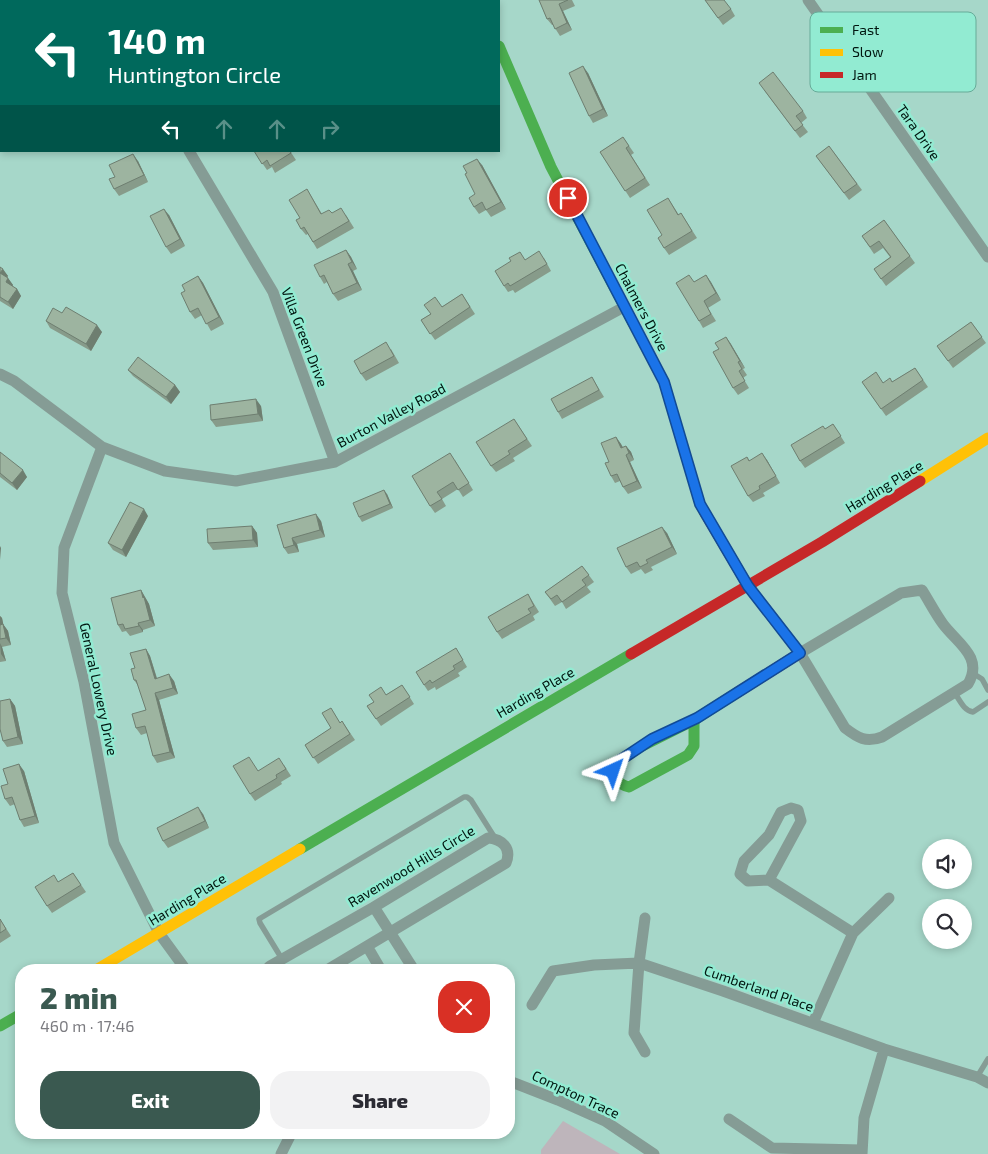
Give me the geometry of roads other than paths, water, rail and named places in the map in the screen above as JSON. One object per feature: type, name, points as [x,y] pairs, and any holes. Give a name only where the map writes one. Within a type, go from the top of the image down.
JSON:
[{"type":"main road","name":"Chalmers Drive","points":[[500,48],[551,167],[664,382],[700,504],[748,586],[800,653]]},
{"type":"main road","name":"Harding Place","points":[[106,964],[441,765],[748,586],[902,493],[988,438]]},
{"type":"main road","points":[[694,720],[694,746],[688,755],[629,787],[621,785],[616,780],[613,765],[640,746],[656,736],[694,720],[800,653]]},
{"type":"main road","points":[[0,1026],[15,1017]]},
{"type":"street","name":"Tara Drive","points":[[808,0],[816,12]]},
{"type":"street","name":"Tara Drive","points":[[872,92],[988,257]]},
{"type":"street","name":"Villa Green Drive","points":[[190,152],[273,292],[335,462]]},
{"type":"street","name":"Burton Valley Road","points":[[0,374],[16,382],[102,447],[165,471],[236,481],[335,462],[624,307]]},
{"type":"street","name":"General Lowery Drive","points":[[102,447],[64,548],[62,593],[84,682],[114,844],[159,933]]},
{"type":"street","points":[[922,590],[944,626],[966,650],[973,664],[974,674],[968,684],[882,737],[872,741],[856,737],[844,728],[800,653],[901,593],[922,590]]},
{"type":"street","points":[[769,880],[802,821],[798,810],[791,808],[781,812],[769,835],[742,863],[740,874],[748,880],[769,880],[853,933]]},
{"type":"street","name":"Ravenwood Hills Circle","points":[[275,964],[488,838],[495,838],[503,843],[508,852],[506,863],[337,964]]},
{"type":"street","points":[[813,1023],[853,933],[889,898]]},
{"type":"street","points":[[374,907],[410,964]]},
{"type":"street","points":[[645,1052],[634,1033],[639,963],[646,918]]},
{"type":"street","points":[[159,933],[182,964]]},
{"type":"street","points":[[367,946],[378,964]]},
{"type":"street","name":"Cumberland Place","points":[[532,1005],[553,971],[594,965],[639,963],[884,1049],[983,1080]]},
{"type":"street","points":[[729,1119],[772,1148],[862,1152],[864,1118],[884,1049]]},
{"type":"street","name":"Compton Trace","points":[[515,1084],[605,1121],[654,1154]]},
{"type":"street","points":[[281,1154],[288,1139]]},
{"type":"lane","points":[[974,674],[982,679],[988,690]]},
{"type":"lane","points":[[954,692],[965,709],[973,712],[988,702]]},
{"type":"lane","points":[[282,959],[260,923],[260,919],[264,915],[464,797],[470,800],[495,838]]},
{"type":"lane","points":[[983,1080],[988,1059]]}]
